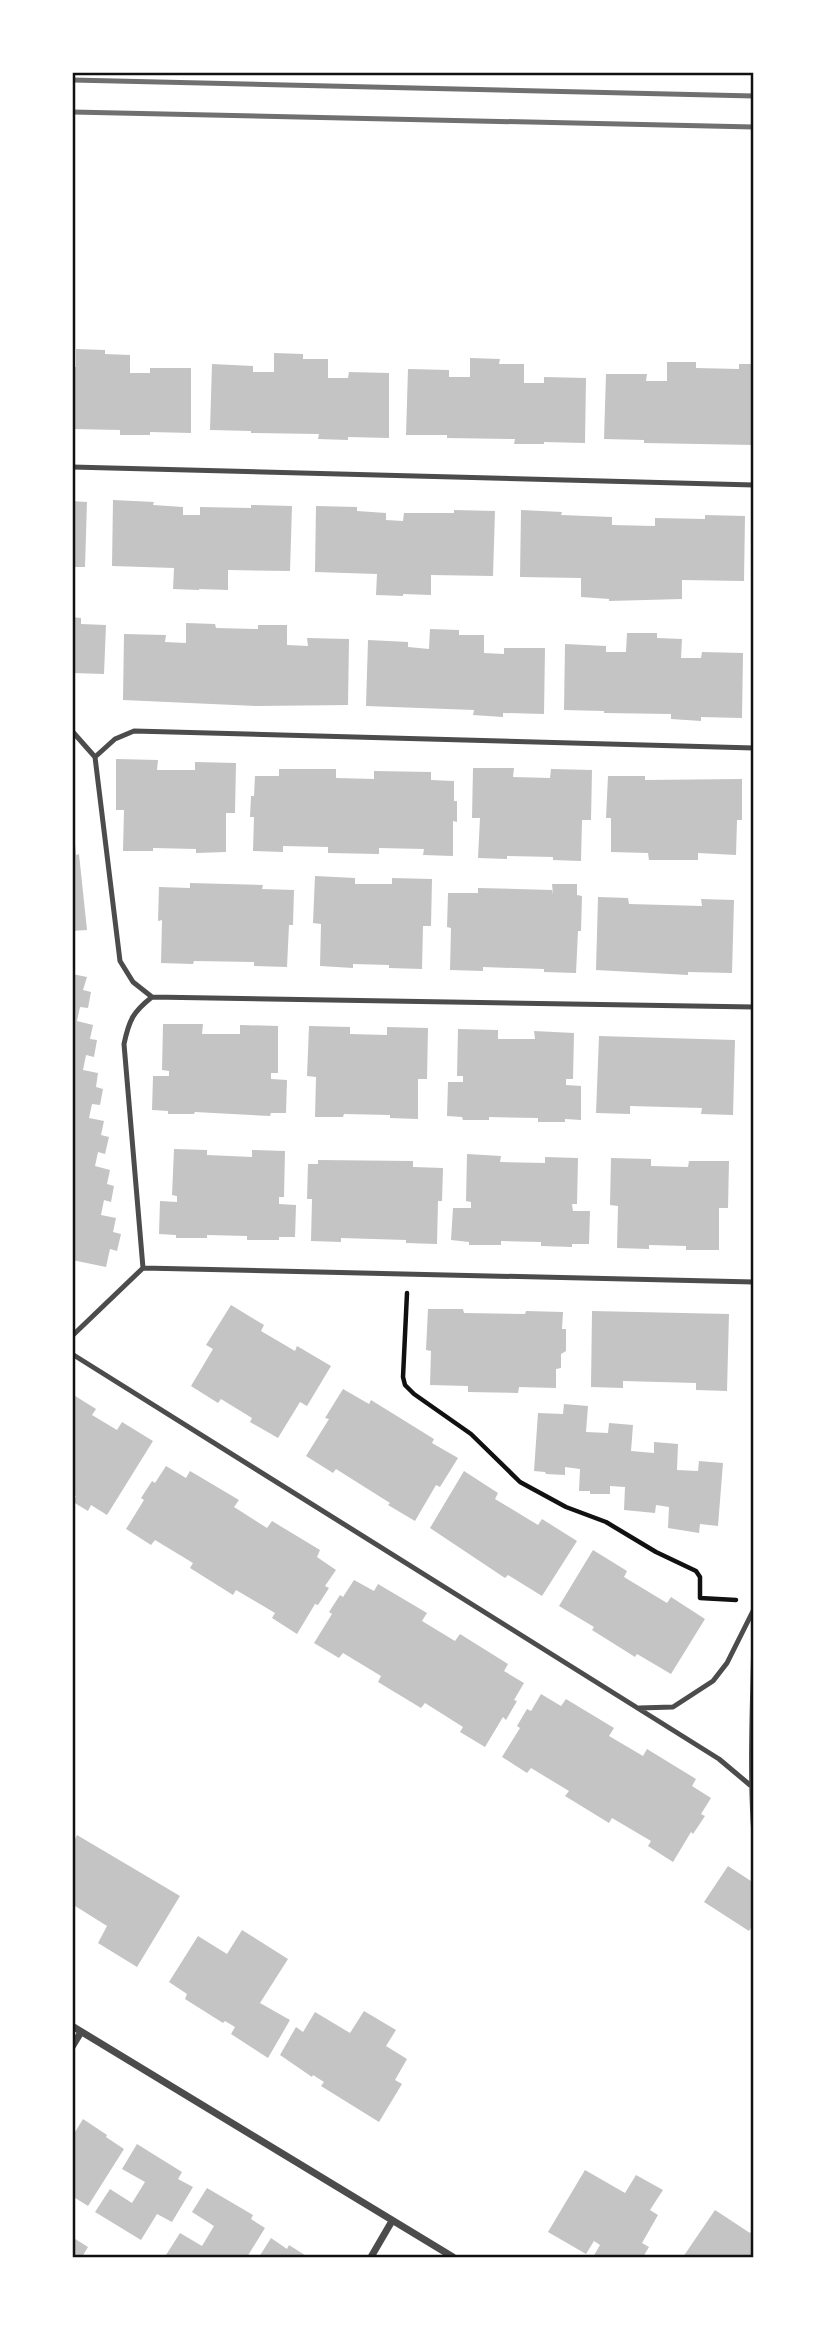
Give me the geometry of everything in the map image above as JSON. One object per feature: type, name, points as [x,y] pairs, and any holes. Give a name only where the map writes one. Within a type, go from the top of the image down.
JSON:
[{"type":"street","points":[[72,2026],[453,2257]]},
{"type":"street","points":[[72,2047],[81,2032]]},
{"type":"street","points":[[371,2257],[392,2221]]},
{"type":"lane","points":[[72,467],[754,485]]},
{"type":"lane","points":[[72,731],[95,757],[120,961],[133,982],[152,997],[754,1007]]},
{"type":"lane","points":[[95,757],[115,739],[134,731],[754,748]]},
{"type":"lane","points":[[143,1268],[124,1044],[128,1027],[137,1009],[152,997]]},
{"type":"lane","points":[[72,1336],[143,1268],[754,1282]]},
{"type":"lane","points":[[72,1353],[639,1708],[719,1759],[750,1785]]},
{"type":"lane","points":[[639,1708],[673,1707],[713,1681],[727,1663],[754,1609]]},
{"type":"lane","points":[[754,1632],[753,1762],[750,1785],[754,1835]]},
{"type":"path","points":[[408,1274],[403,1377],[405,1385],[414,1394],[471,1434],[520,1482],[566,1507],[606,1522],[696,1572],[699,1577],[700,1598],[743,1600]]},
{"type":"building","points":[[76,349],[105,350],[105,354],[130,355],[130,373],[150,373],[150,368],[191,368],[191,433],[150,432],[150,435],[120,435],[120,430],[72,429],[72,367],[76,367]]},
{"type":"building","points":[[274,353],[303,354],[303,359],[328,359],[328,378],[348,378],[349,372],[389,373],[389,438],[318,439],[319,434],[210,430],[212,364],[253,366],[253,372],[274,372]]},
{"type":"building","points":[[470,358],[500,359],[499,364],[524,364],[524,383],[544,383],[544,377],[586,378],[585,443],[514,444],[515,439],[406,435],[408,369],[449,370],[449,377],[470,377]]},
{"type":"building","points":[[667,362],[696,362],[696,368],[739,369],[739,364],[754,364],[754,445],[644,443],[644,440],[604,439],[606,374],[647,374],[646,381],[667,381]]},
{"type":"building","points":[[113,500],[183,507],[183,515],[200,515],[200,507],[292,506],[290,571],[228,570],[228,590],[199,590],[173,589],[174,568],[112,566]]},
{"type":"building","points":[[72,501],[87,502],[85,567],[72,567]]},
{"type":"building","points":[[316,506],[357,507],[357,511],[386,513],[386,520],[403,521],[404,513],[495,511],[493,576],[431,575],[431,595],[403,596],[376,595],[377,574],[315,572]]},
{"type":"building","points":[[521,510],[612,517],[612,525],[655,526],[655,518],[705,519],[705,515],[745,516],[744,581],[682,580],[682,599],[609,601],[581,597],[581,578],[520,577]]},
{"type":"building","points":[[72,617],[81,618],[81,624],[106,625],[104,674],[72,673]]},
{"type":"building","points":[[186,623],[215,624],[216,628],[258,629],[258,625],[287,625],[287,645],[308,646],[307,638],[349,639],[348,705],[256,706],[123,700],[124,634],[166,635],[165,642],[186,643]]},
{"type":"building","points":[[430,629],[459,630],[459,635],[484,635],[484,653],[504,654],[504,648],[545,648],[544,714],[503,713],[503,717],[473,715],[474,710],[366,706],[368,640],[408,642],[408,647],[429,649]]},
{"type":"building","points":[[627,633],[657,633],[657,638],[682,639],[681,658],[701,658],[702,652],[743,653],[742,718],[701,717],[701,721],[671,719],[671,714],[564,710],[565,644],[606,646],[606,652],[626,652]]},
{"type":"building","points":[[116,759],[158,760],[157,770],[195,770],[195,762],[236,763],[235,813],[226,813],[226,852],[196,853],[196,849],[153,848],[153,851],[123,851],[124,810],[116,810]]},
{"type":"building","points":[[473,768],[514,768],[513,777],[550,778],[551,769],[592,770],[591,820],[582,820],[581,861],[553,860],[553,857],[478,858],[480,818],[472,818]]},
{"type":"building","points":[[279,769],[336,769],[336,778],[374,779],[374,771],[431,772],[431,780],[454,781],[457,822],[453,821],[453,856],[423,855],[424,849],[379,848],[379,854],[328,853],[328,847],[283,846],[283,852],[253,851],[254,817],[250,817],[255,776],[279,776]]},
{"type":"building","points":[[608,776],[645,776],[645,780],[742,779],[742,820],[737,820],[736,855],[698,853],[698,860],[649,860],[648,853],[611,852],[611,818],[606,818]]},
{"type":"building","points":[[72,831],[76,855],[79,854],[87,930],[72,931]]},
{"type":"building","points":[[315,876],[355,878],[355,884],[392,884],[392,878],[432,879],[431,926],[423,926],[422,969],[389,968],[389,965],[353,964],[353,968],[320,966],[321,924],[313,923]]},
{"type":"building","points":[[190,883],[263,885],[262,889],[294,890],[293,925],[289,925],[287,967],[254,966],[254,962],[161,963],[162,920],[158,921],[159,887],[190,888]]},
{"type":"building","points":[[552,884],[577,884],[577,895],[582,896],[576,973],[483,967],[483,971],[450,970],[448,893],[478,893],[478,888],[552,890],[553,895]]},
{"type":"building","points":[[598,897],[628,898],[629,904],[702,906],[701,899],[734,900],[732,973],[688,972],[688,975],[596,970]]},
{"type":"building","points":[[72,974],[87,977],[83,990],[91,992],[88,1008],[80,1007],[77,1021],[93,1025],[90,1039],[97,1040],[94,1057],[86,1055],[83,1070],[98,1073],[96,1087],[103,1089],[100,1105],[92,1104],[89,1118],[104,1121],[101,1135],[109,1137],[105,1154],[98,1152],[95,1166],[110,1170],[107,1184],[114,1186],[111,1202],[104,1200],[101,1215],[116,1218],[113,1232],[121,1234],[117,1251],[110,1249],[106,1267],[72,1260]]},
{"type":"building","points":[[163,1024],[203,1024],[202,1034],[240,1034],[240,1025],[278,1026],[278,1073],[271,1073],[271,1079],[287,1080],[286,1113],[271,1113],[270,1116],[195,1112],[168,1114],[168,1111],[152,1110],[153,1076],[169,1076],[169,1071],[162,1070]]},
{"type":"building","points":[[309,1026],[350,1027],[350,1034],[387,1035],[387,1027],[428,1028],[427,1079],[418,1079],[418,1119],[390,1118],[390,1115],[344,1114],[343,1117],[315,1117],[316,1077],[307,1076]]},
{"type":"building","points":[[458,1029],[498,1030],[498,1039],[535,1039],[534,1031],[574,1033],[573,1079],[566,1079],[566,1085],[581,1086],[581,1120],[538,1122],[538,1118],[489,1117],[489,1120],[463,1120],[462,1117],[447,1116],[448,1082],[463,1082],[463,1076],[457,1076]]},
{"type":"building","points":[[599,1036],[735,1040],[733,1115],[701,1114],[702,1108],[630,1106],[630,1114],[596,1113]]},
{"type":"building","points":[[174,1149],[207,1150],[207,1155],[252,1157],[252,1150],[285,1151],[284,1197],[279,1197],[279,1204],[296,1205],[295,1237],[247,1240],[247,1236],[207,1235],[207,1238],[176,1238],[176,1235],[159,1234],[160,1201],[177,1202],[177,1196],[172,1195]]},
{"type":"building","points":[[467,1154],[501,1156],[500,1162],[545,1163],[545,1157],[578,1158],[577,1204],[572,1204],[573,1211],[590,1211],[589,1244],[572,1244],[572,1247],[541,1246],[541,1242],[501,1241],[501,1245],[469,1245],[469,1242],[451,1240],[453,1208],[471,1208],[471,1202],[466,1201]]},
{"type":"building","points":[[611,1158],[651,1159],[651,1166],[688,1167],[689,1161],[729,1161],[728,1208],[719,1208],[719,1250],[686,1250],[686,1246],[649,1245],[649,1249],[617,1248],[618,1206],[610,1205]]},
{"type":"building","points":[[318,1160],[413,1161],[413,1167],[443,1168],[442,1201],[438,1201],[437,1244],[341,1238],[341,1242],[311,1241],[312,1199],[307,1199],[308,1164],[318,1164]]},
{"type":"building","points":[[231,1305],[264,1325],[261,1331],[295,1351],[297,1346],[331,1366],[307,1406],[300,1402],[278,1438],[250,1422],[252,1418],[221,1399],[218,1403],[191,1386],[213,1349],[206,1345]]},
{"type":"building","points":[[428,1309],[463,1309],[464,1313],[563,1312],[562,1329],[566,1329],[566,1351],[561,1354],[561,1368],[556,1369],[556,1388],[519,1387],[518,1393],[468,1392],[468,1386],[430,1385],[431,1351],[426,1350]]},
{"type":"building","points":[[592,1311],[729,1314],[727,1391],[696,1390],[696,1383],[623,1381],[623,1388],[591,1387]]},
{"type":"building","points":[[343,1389],[369,1404],[371,1400],[434,1439],[432,1443],[458,1458],[440,1487],[436,1485],[415,1521],[336,1469],[333,1473],[306,1456],[329,1419],[325,1418]]},
{"type":"building","points":[[72,1394],[96,1409],[92,1415],[117,1430],[122,1422],[153,1441],[107,1515],[91,1505],[88,1511],[73,1502],[76,1496],[72,1494]]},
{"type":"building","points":[[564,1404],[588,1406],[586,1432],[608,1433],[609,1423],[633,1425],[631,1451],[654,1453],[654,1442],[678,1444],[677,1470],[698,1471],[699,1461],[723,1463],[718,1526],[700,1524],[699,1533],[668,1528],[669,1507],[656,1505],[655,1513],[624,1510],[625,1487],[610,1486],[610,1494],[590,1494],[590,1491],[579,1491],[580,1469],[565,1467],[565,1475],[534,1471],[538,1413],[563,1414]]},
{"type":"building","points":[[166,1466],[186,1478],[190,1471],[239,1500],[234,1507],[267,1528],[272,1521],[320,1550],[317,1557],[336,1570],[325,1586],[329,1588],[318,1605],[315,1604],[297,1634],[272,1618],[275,1613],[236,1590],[233,1595],[190,1568],[193,1563],[155,1540],[151,1545],[126,1529],[144,1500],[141,1498]]},
{"type":"building","points":[[464,1471],[498,1493],[495,1499],[538,1525],[542,1519],[577,1541],[542,1596],[508,1575],[505,1578],[430,1528]]},
{"type":"building","points":[[593,1550],[627,1571],[624,1577],[667,1603],[671,1597],[705,1619],[671,1674],[637,1654],[635,1657],[559,1606]]},
{"type":"building","points":[[354,1580],[374,1591],[378,1584],[427,1613],[422,1621],[455,1641],[460,1634],[508,1664],[504,1671],[524,1683],[506,1720],[503,1717],[485,1747],[460,1732],[463,1727],[425,1703],[421,1708],[378,1682],[381,1676],[343,1653],[339,1658],[314,1643],[332,1614],[329,1612]]},
{"type":"building","points":[[541,1694],[561,1706],[566,1699],[614,1728],[609,1736],[643,1756],[647,1749],[696,1779],[692,1786],[711,1798],[701,1814],[705,1816],[693,1834],[691,1832],[673,1862],[648,1846],[651,1841],[612,1818],[609,1823],[565,1796],[569,1791],[531,1768],[527,1773],[502,1757],[520,1728],[517,1726],[527,1709],[531,1711]]},
{"type":"building","points":[[77,1835],[180,1896],[137,1967],[98,1943],[107,1926],[72,1904],[72,1845]]},
{"type":"building","points":[[728,1866],[754,1883],[754,1923],[749,1931],[704,1902]]},
{"type":"building","points":[[242,1930],[288,1959],[260,2003],[290,2020],[268,2058],[231,2034],[235,2027],[225,2021],[223,2023],[185,1999],[187,1994],[169,1982],[198,1936],[227,1954]]},
{"type":"building","points":[[364,2011],[396,2030],[386,2046],[407,2059],[395,2080],[402,2084],[379,2122],[321,2086],[324,2082],[280,2055],[296,2027],[303,2032],[315,2012],[350,2033]]},
{"type":"building","points":[[83,2119],[124,2149],[88,2206],[72,2196],[72,2137]]},
{"type":"building","points":[[137,2144],[182,2172],[178,2179],[193,2187],[172,2222],[157,2214],[141,2240],[95,2212],[110,2189],[132,2203],[145,2182],[122,2169]]},
{"type":"building","points":[[585,2170],[625,2193],[636,2175],[663,2190],[650,2210],[658,2215],[642,2243],[649,2247],[643,2257],[593,2257],[600,2245],[594,2241],[586,2254],[548,2232]]},
{"type":"building","points":[[207,2188],[253,2215],[251,2219],[265,2228],[247,2257],[166,2255],[180,2233],[202,2246],[214,2226],[192,2212]]},
{"type":"building","points":[[715,2210],[750,2233],[754,2227],[754,2257],[683,2257]]},
{"type":"building","points":[[72,2237],[88,2247],[82,2257],[72,2257]]},
{"type":"building","points":[[271,2238],[287,2249],[289,2245],[308,2257],[259,2257]]},
{"type":"railway","points":[[72,80],[754,96]]},
{"type":"railway","points":[[72,112],[754,127]]}]
